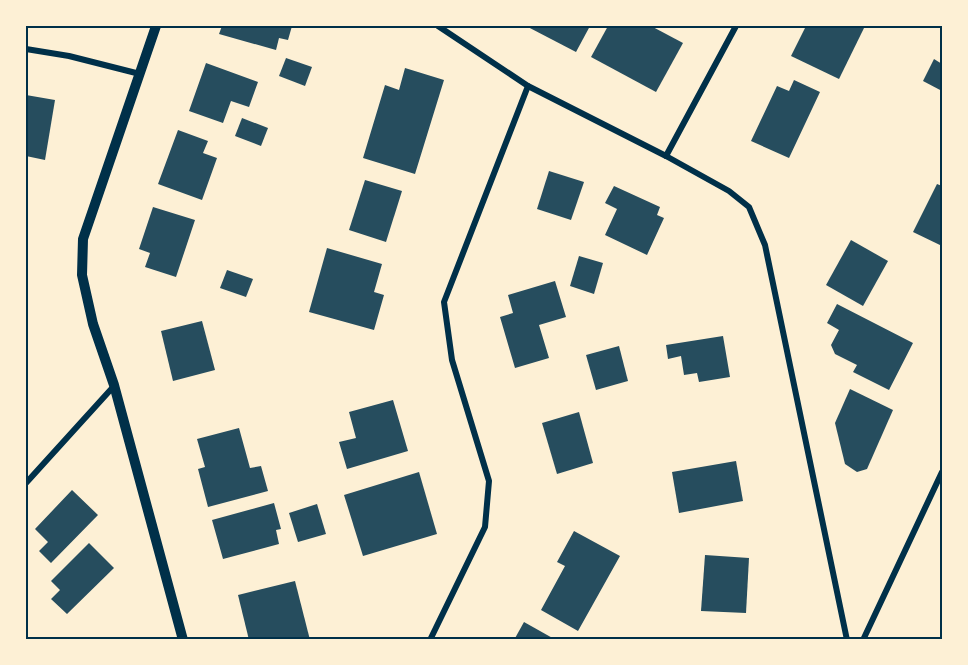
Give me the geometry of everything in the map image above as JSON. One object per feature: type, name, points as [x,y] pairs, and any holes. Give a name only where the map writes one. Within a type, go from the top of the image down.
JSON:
[{"type":"street","points":[[156,26],[83,239],[82,275],[93,324],[114,386],[183,639]]},
{"type":"street","points":[[438,26],[528,86],[666,156],[729,191],[749,207],[765,245],[847,639]]},
{"type":"street","points":[[666,156],[736,26]]},
{"type":"street","points":[[26,50],[69,56],[141,74]]},
{"type":"street","points":[[430,639],[485,527],[489,482],[452,360],[444,302],[528,86]]},
{"type":"street","points":[[26,483],[114,386]]},
{"type":"street","points":[[862,639],[942,472]]},
{"type":"building","points":[[222,26],[292,26],[288,40],[279,38],[276,50],[219,34]]},
{"type":"building","points":[[526,26],[590,26],[576,52]]},
{"type":"building","points":[[608,26],[651,26],[683,43],[656,92],[591,57]]},
{"type":"building","points":[[806,26],[865,26],[839,79],[791,56]]},
{"type":"building","points":[[286,58],[312,67],[305,86],[279,76]]},
{"type":"building","points":[[934,59],[942,64],[942,91],[923,81]]},
{"type":"building","points":[[206,63],[258,82],[249,107],[231,101],[223,123],[189,111]]},
{"type":"building","points":[[405,68],[444,80],[415,174],[363,158],[385,85],[399,90]]},
{"type":"building","points":[[794,80],[820,92],[789,158],[751,141],[777,86],[789,91]]},
{"type":"building","points":[[26,95],[55,100],[45,160],[26,156]]},
{"type":"building","points":[[242,118],[268,128],[261,146],[235,136]]},
{"type":"building","points":[[178,130],[208,141],[203,153],[217,158],[202,200],[158,184]]},
{"type":"building","points":[[549,171],[584,182],[571,220],[537,209]]},
{"type":"building","points":[[365,180],[402,191],[386,242],[349,230]]},
{"type":"building","points":[[937,184],[942,186],[942,246],[913,232]]},
{"type":"building","points":[[614,186],[660,207],[657,215],[664,218],[647,255],[605,235],[617,209],[605,203]]},
{"type":"building","points":[[153,207],[195,220],[176,277],[145,267],[150,253],[139,249]]},
{"type":"building","points":[[851,240],[888,261],[863,306],[826,285]]},
{"type":"building","points":[[327,248],[382,264],[374,292],[384,295],[374,330],[309,312]]},
{"type":"building","points":[[579,256],[603,263],[594,294],[570,286]]},
{"type":"building","points":[[227,270],[253,279],[246,297],[220,288]]},
{"type":"building","points":[[555,281],[566,317],[539,325],[549,358],[515,368],[500,317],[513,313],[508,295]]},
{"type":"building","points":[[837,304],[913,343],[889,390],[853,372],[857,365],[835,354],[831,345],[839,330],[827,323]]},
{"type":"building","points":[[202,321],[215,370],[173,381],[161,331]]},
{"type":"building","points":[[723,336],[730,377],[699,382],[697,373],[684,375],[681,356],[668,359],[666,345]]},
{"type":"building","points":[[619,346],[628,381],[596,390],[586,355]]},
{"type":"building","points":[[850,389],[893,410],[867,469],[857,472],[845,464],[835,423]]},
{"type":"building","points":[[393,400],[408,451],[347,469],[339,442],[356,438],[349,412]]},
{"type":"building","points":[[579,412],[593,463],[557,474],[542,423]]},
{"type":"building","points":[[239,428],[250,468],[261,466],[268,491],[208,507],[198,469],[205,467],[197,439]]},
{"type":"building","points":[[736,461],[743,501],[679,513],[672,472]]},
{"type":"building","points":[[419,472],[437,534],[363,556],[344,495]]},
{"type":"building","points":[[72,490],[98,515],[51,563],[39,551],[48,542],[35,529]]},
{"type":"building","points":[[274,503],[281,529],[276,530],[279,544],[223,559],[212,520]]},
{"type":"building","points":[[317,504],[326,534],[298,542],[289,513]]},
{"type":"building","points":[[574,531],[620,556],[578,631],[541,610],[565,566],[557,562]]},
{"type":"building","points":[[89,543],[114,568],[67,614],[51,599],[60,590],[51,581]]},
{"type":"building","points":[[705,555],[749,558],[746,613],[701,611]]},
{"type":"building","points":[[295,581],[310,640],[249,640],[238,595]]},
{"type":"building","points":[[524,622],[556,640],[514,640]]}]
